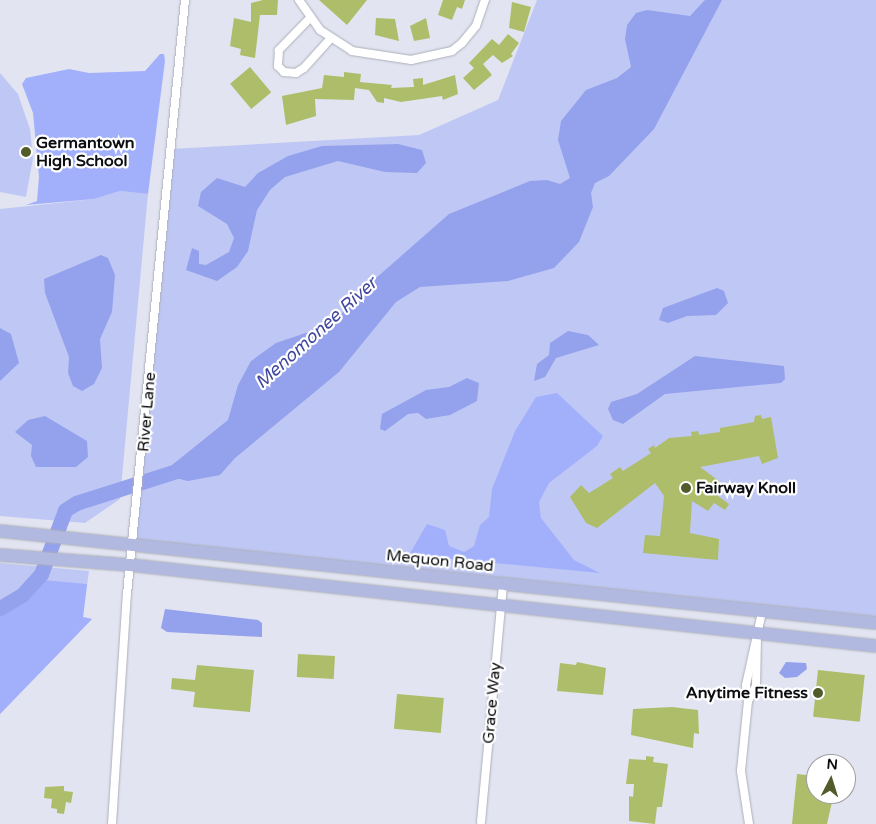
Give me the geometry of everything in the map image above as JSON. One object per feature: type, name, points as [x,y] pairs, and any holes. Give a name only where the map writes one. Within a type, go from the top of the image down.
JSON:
[{"type":"main road","name":"Mequon Road","points":[[0,531],[134,543],[876,623]]},
{"type":"main road","points":[[0,555],[130,565],[876,646]]},
{"type":"main road","points":[[301,583],[303,562]]},
{"type":"street","name":"River Lane","points":[[112,824],[130,565],[139,496],[184,0]]},
{"type":"street","points":[[299,0],[310,18],[330,39],[369,56],[428,58],[462,43],[476,26],[485,0]]},
{"type":"street","points":[[310,18],[279,50],[278,66],[284,72],[296,73],[304,68],[330,39]]},
{"type":"street","name":"Grace Way","points":[[481,822],[503,584]]},
{"type":"street","points":[[749,824],[741,771],[748,701],[756,686],[759,655],[757,634],[762,612]]},
{"type":"shaded area","points":[[537,0],[876,0],[876,620],[135,543],[171,149],[419,135],[498,100]]},
{"type":"shaded area","points":[[160,54],[164,54],[165,61],[148,194],[120,191],[94,199],[26,205],[37,201],[39,177],[33,113],[22,84],[26,78],[69,69],[89,73],[145,71]]},
{"type":"shaded area","points":[[0,73],[18,94],[30,129],[33,158],[26,197],[0,192]]},
{"type":"shaded area","points":[[120,191],[148,194],[120,499],[85,523],[0,516],[0,209],[94,199]]},
{"type":"shaded area","points":[[557,393],[603,436],[597,446],[549,483],[539,502],[541,518],[574,560],[600,573],[409,555],[427,524],[445,530],[449,546],[464,552],[474,546],[480,525],[489,517],[492,489],[515,431],[536,397]]},
{"type":"shaded area","points":[[0,563],[89,571],[83,617],[92,619],[0,714]]},
{"type":"shaded area","points":[[42,580],[87,584],[83,617],[92,619],[0,714],[0,614],[29,597]]},
{"type":"water","points":[[705,0],[722,0],[654,129],[609,176],[595,183],[591,193],[593,207],[579,242],[554,268],[508,281],[420,287],[396,302],[339,372],[235,458],[220,475],[188,481],[171,477],[172,465],[228,420],[238,385],[251,361],[276,343],[332,324],[367,286],[449,214],[530,181],[547,180],[560,184],[570,178],[558,140],[561,121],[586,90],[617,78],[631,67],[625,39],[627,25],[636,13],[647,10],[690,16]]},
{"type":"water","points":[[398,144],[422,150],[426,163],[417,173],[385,172],[338,161],[285,177],[270,190],[257,210],[248,251],[237,267],[217,281],[186,270],[192,248],[199,251],[199,264],[206,265],[229,252],[234,238],[227,224],[198,206],[201,192],[217,178],[245,187],[258,173],[288,156],[322,146]]},
{"type":"water","points":[[101,255],[108,258],[115,275],[112,312],[100,339],[102,368],[94,384],[82,391],[73,386],[68,373],[69,357],[45,293],[44,279]]},
{"type":"water","points":[[717,288],[724,291],[728,303],[716,315],[687,316],[668,323],[659,320],[663,308]]},
{"type":"water","points":[[0,328],[11,334],[19,363],[0,381]]},
{"type":"water","points":[[568,331],[588,335],[599,345],[556,358],[545,377],[534,381],[537,364],[549,355],[550,343]]},
{"type":"water","points":[[695,356],[784,366],[785,379],[781,383],[665,394],[623,424],[613,420],[608,409],[611,402],[637,394]]},
{"type":"water","points":[[467,378],[479,383],[477,401],[450,415],[426,419],[418,413],[408,414],[385,431],[380,429],[382,414],[426,390],[449,387]]},
{"type":"water","points":[[45,416],[87,441],[88,457],[76,467],[36,467],[31,456],[32,445],[15,432],[28,420]]},
{"type":"water","points":[[165,609],[258,620],[262,623],[262,637],[167,632],[161,628]]},
{"type":"water","points":[[786,662],[806,663],[807,669],[797,677],[785,678],[779,673]]},
{"type":"building","points":[[263,0],[278,0],[277,15],[260,15],[255,58],[240,55],[241,49],[230,46],[234,18],[251,22],[251,3]]},
{"type":"building","points":[[319,0],[367,0],[347,25]]},
{"type":"building","points":[[443,0],[465,0],[462,9],[457,7],[452,20],[438,15]]},
{"type":"building","points":[[512,2],[531,7],[524,32],[509,28]]},
{"type":"building","points":[[376,18],[395,19],[399,41],[375,35]]},
{"type":"building","points":[[426,18],[430,38],[414,41],[410,26]]},
{"type":"building","points":[[508,34],[519,43],[511,54],[513,56],[502,63],[493,55],[483,64],[492,75],[474,90],[463,78],[474,68],[469,63],[492,39],[499,45]]},
{"type":"building","points":[[250,67],[271,92],[251,109],[230,84]]},
{"type":"building","points":[[344,72],[361,74],[360,82],[392,85],[391,88],[414,87],[413,79],[423,78],[423,85],[455,75],[458,94],[443,100],[442,96],[401,102],[384,98],[384,103],[377,102],[369,90],[355,88],[354,100],[315,99],[316,116],[286,125],[282,96],[322,88],[324,75],[344,77]]},
{"type":"building","name":"Fairway Knoll","points":[[761,415],[762,419],[771,417],[778,458],[762,464],[759,456],[700,467],[719,481],[714,493],[729,504],[725,510],[714,503],[708,511],[692,501],[690,533],[719,539],[718,560],[643,553],[645,535],[660,536],[664,496],[655,483],[597,528],[586,523],[570,497],[581,485],[589,493],[613,478],[610,474],[620,467],[623,471],[651,453],[648,449],[654,445],[655,448],[669,438],[692,436],[691,432],[698,431],[699,435],[720,432],[720,428],[754,422],[755,416]]},
{"type":"building","points":[[298,654],[335,656],[334,679],[297,677]]},
{"type":"building","points":[[577,662],[606,668],[603,695],[557,691],[560,663],[576,665]]},
{"type":"building","points":[[197,665],[254,670],[250,712],[193,707],[195,692],[171,689],[172,678],[195,680]]},
{"type":"building","points":[[818,670],[865,675],[860,722],[813,717]]},
{"type":"building","points":[[397,694],[444,698],[441,733],[394,729]]},
{"type":"building","points":[[672,707],[698,710],[699,734],[694,733],[693,748],[631,735],[633,709]]},
{"type":"building","points":[[646,756],[654,757],[653,762],[668,764],[662,807],[657,807],[655,824],[629,821],[629,796],[633,797],[634,784],[626,784],[629,759],[646,760]]},
{"type":"building","points":[[797,774],[806,775],[806,804],[832,804],[827,824],[792,824]]},
{"type":"building","points":[[64,786],[64,791],[73,792],[71,803],[66,802],[64,814],[57,813],[57,809],[51,808],[52,799],[44,798],[45,787]]},
{"type":"waterway","name":"Menomonee River","points":[[0,608],[22,595],[41,574],[65,510],[76,503],[189,467]]},
{"type":"place","name":"Germantown High School","points":[[26,152]]},
{"type":"place","name":"Fairway Knoll","points":[[686,488]]},
{"type":"place","name":"Anytime Fitness","points":[[818,693]]}]
